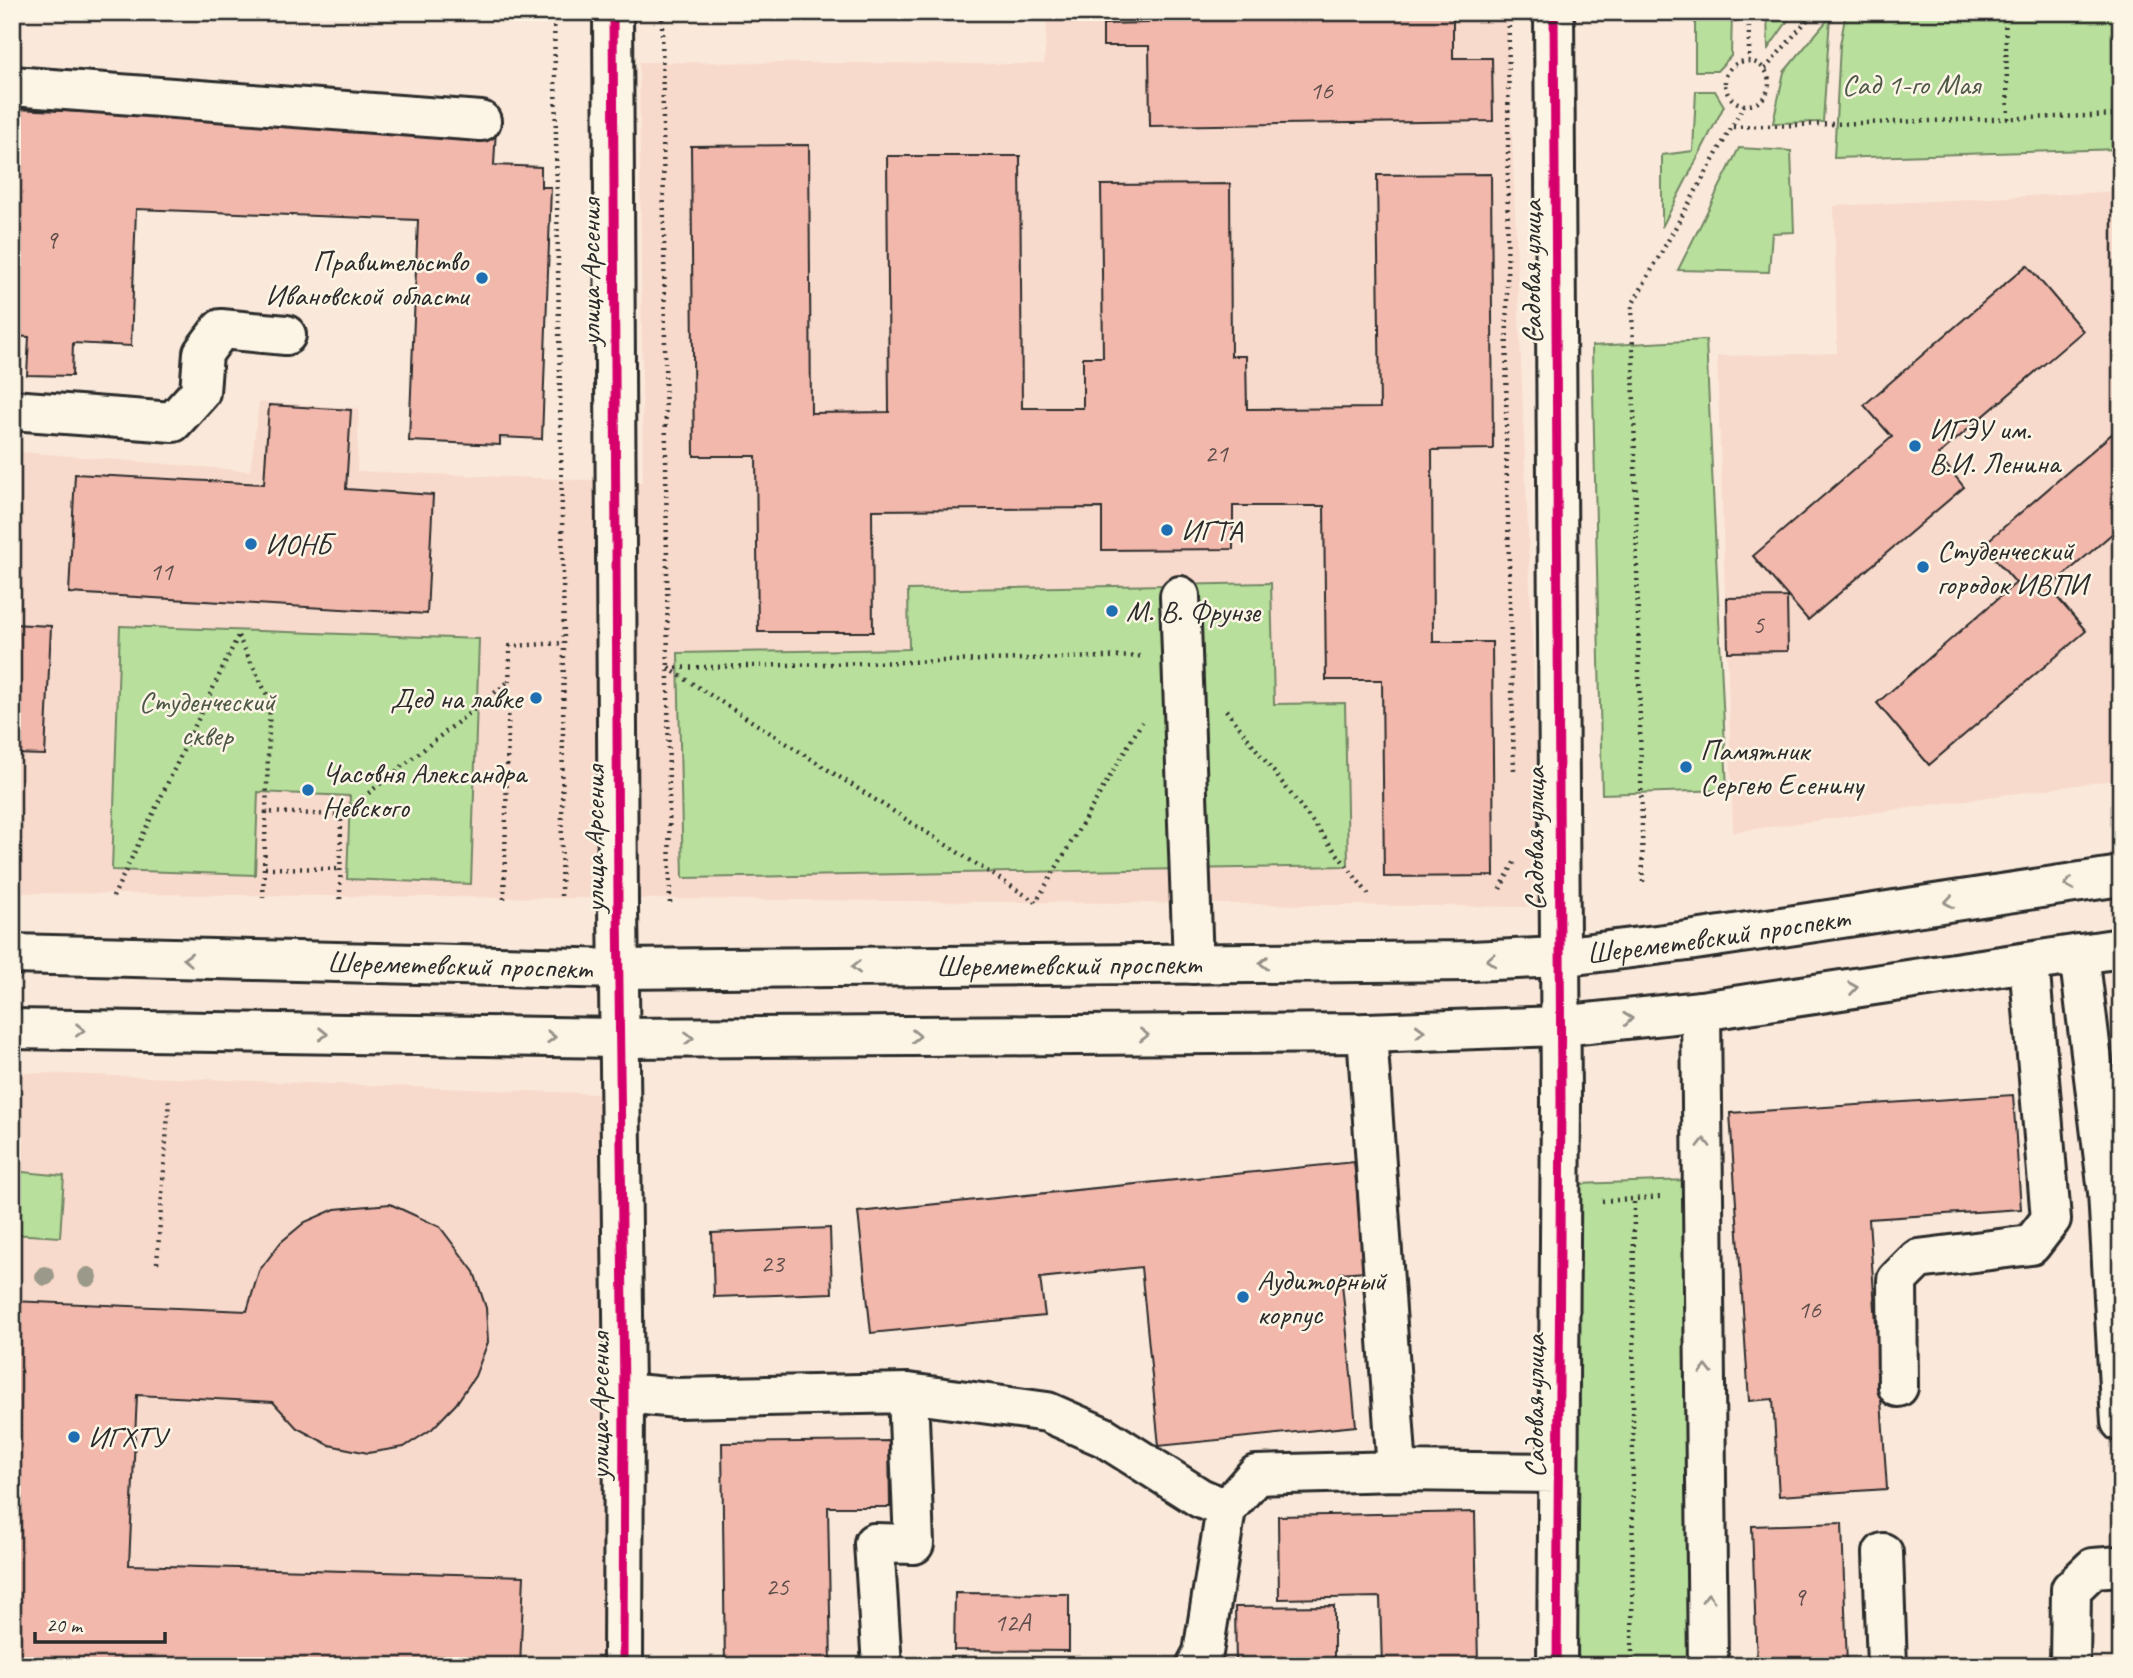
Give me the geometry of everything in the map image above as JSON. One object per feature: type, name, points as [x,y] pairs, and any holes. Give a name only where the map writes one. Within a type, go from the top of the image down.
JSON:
[{"type":"main road","name":"улица Арсения","points":[[613,12],[624,1393],[623,1666]]},
{"type":"main road","name":"Садовая улица","points":[[1554,12],[1560,1026],[1557,1666]]},
{"type":"main road","points":[[12,86],[481,121]]},
{"type":"main road","points":[[12,410],[173,422],[200,392],[203,354],[221,329],[286,335]]},
{"type":"main road","points":[[1180,596],[1193,964]]},
{"type":"main road","name":"Шереметевский проспект","points":[[12,954],[619,969],[1471,961],[1559,957],[1688,941],[2121,876]]},
{"type":"main road","points":[[12,1028],[620,1038],[1367,1034],[1560,1026],[1701,1011],[2121,948]]},
{"type":"main road","points":[[2079,954],[2115,1190],[2121,1422]]},
{"type":"main road","points":[[1898,1387],[1897,1280],[1918,1259],[2031,1245],[2050,1219],[2029,961]]},
{"type":"main road","points":[[1701,1011],[1708,1666]]},
{"type":"main road","points":[[1367,1034],[1397,1471]]},
{"type":"main road","points":[[624,1393],[677,1398],[908,1393],[1047,1412],[1104,1437],[1200,1498],[1226,1509]]},
{"type":"main road","points":[[882,1666],[874,1543],[914,1544],[908,1393]]},
{"type":"main road","points":[[1196,1666],[1203,1653],[1226,1509],[1256,1475],[1397,1471],[1558,1473]]},
{"type":"main road","points":[[1883,1553],[1887,1666]]},
{"type":"main road","points":[[2070,1666],[2071,1589],[2094,1568],[2121,1566]]},
{"type":"path","points":[[554,12],[564,643],[561,900]]},
{"type":"path","points":[[662,12],[670,906]]},
{"type":"path","points":[[1509,12],[1506,439],[1514,779]]},
{"type":"path","points":[[1749,12],[1749,61]]},
{"type":"path","points":[[1765,69],[1814,12]]},
{"type":"path","points":[[2005,12],[2008,118]]},
{"type":"path","points":[[1749,61],[1756,62],[1765,69],[1769,79],[1768,93],[1758,104],[1744,105],[1731,98],[1725,84],[1726,77],[1735,65],[1749,61]]},
{"type":"path","points":[[1643,883],[1632,305],[1744,105]]},
{"type":"path","points":[[1732,127],[2121,115]]},
{"type":"path","points":[[113,897],[238,636],[270,701],[263,898]]},
{"type":"path","points":[[504,899],[510,646],[564,643]]},
{"type":"path","points":[[668,668],[1182,654]]},
{"type":"path","points":[[668,668],[1036,902],[1147,713]]},
{"type":"path","points":[[266,813],[341,815],[508,682]]},
{"type":"path","points":[[1225,709],[1369,895]]},
{"type":"path","points":[[340,899],[341,815]]},
{"type":"path","points":[[1500,890],[1516,861],[1516,847]]},
{"type":"path","points":[[265,868],[340,869]]},
{"type":"path","points":[[157,1263],[169,1100]]},
{"type":"path","points":[[1632,1666],[1634,1200]]},
{"type":"shaded area","points":[[1048,12],[1507,12],[1543,907],[12,893],[12,451],[250,471],[259,402],[359,408],[357,471],[643,482],[639,62],[1044,64]]},
{"type":"shaded area","name":"Студенческий городок ИВПИ","points":[[2121,191],[2121,779],[1733,832],[1717,356],[1837,353],[1834,206]]},
{"type":"shaded area","points":[[12,1072],[608,1094],[606,1666],[12,1666]]},
{"type":"green space","points":[[1695,12],[1732,12],[1731,56],[1717,71],[1695,71]]},
{"type":"green space","points":[[1767,12],[1794,12],[1768,49]]},
{"type":"green space","name":"Сад 1-го Мая","points":[[1846,12],[2121,12],[2121,149],[1834,158],[1840,45]]},
{"type":"green space","points":[[1830,17],[1823,122],[1773,123],[1784,72]]},
{"type":"green space","points":[[1696,91],[1715,91],[1724,106],[1662,227],[1662,155],[1693,151]]},
{"type":"green space","points":[[1739,148],[1791,151],[1794,232],[1772,233],[1769,272],[1678,270]]},
{"type":"green space","points":[[1706,340],[1727,790],[1602,794],[1592,346]]},
{"type":"green space","points":[[1271,583],[1274,704],[1345,703],[1348,866],[683,878],[678,653],[909,649],[908,590]]},
{"type":"green space","name":"Студенческий сквер","points":[[120,626],[479,639],[471,884],[347,879],[350,796],[258,792],[255,875],[112,870]]},
{"type":"green space","points":[[12,1171],[64,1176],[60,1237],[12,1234]]},
{"type":"green space","points":[[1688,1180],[1689,1666],[1572,1666],[1578,1184]]},
{"type":"building","points":[[422,12],[520,12],[520,19]]},
{"type":"building","points":[[1148,12],[1453,12],[1453,58],[1492,58],[1493,121],[1150,126],[1149,46],[1103,46],[1103,24],[1148,23]]},
{"type":"building","name":"Правительство Ивановской области","points":[[12,109],[496,128],[494,165],[541,167],[541,187],[551,187],[542,439],[500,437],[500,445],[409,441],[418,220],[136,209],[131,346],[73,343],[72,376],[27,375],[29,337],[12,336]]},
{"type":"building","name":"ИГТА","points":[[809,145],[811,413],[889,412],[887,156],[1020,156],[1022,408],[1083,408],[1083,357],[1103,357],[1101,185],[1230,184],[1231,356],[1246,356],[1247,409],[1380,408],[1377,175],[1491,174],[1493,449],[1432,450],[1433,642],[1492,642],[1494,876],[1384,877],[1382,680],[1326,680],[1324,506],[1233,506],[1233,549],[1102,550],[1102,508],[872,510],[873,632],[758,632],[756,456],[694,456],[691,146]]},
{"type":"building","name":"ИГЭУ им. В.И. Ленина","points":[[2027,265],[2083,331],[1938,455],[1964,487],[1808,620],[1753,556],[1892,437],[1864,405]]},
{"type":"building","name":"ИОНБ","points":[[269,405],[351,410],[346,489],[433,495],[427,614],[69,593],[75,474],[264,484]]},
{"type":"building","points":[[2121,426],[2121,526],[2049,588],[2086,631],[1929,765],[1877,703],[2016,583],[1983,545]]},
{"type":"building","points":[[1787,597],[1788,651],[1728,652],[1727,598]]},
{"type":"building","points":[[12,624],[51,626],[45,755],[12,754]]},
{"type":"building","points":[[2121,683],[2121,705],[2114,696],[2116,686]]},
{"type":"building","points":[[2013,1095],[2021,1209],[1869,1219],[1887,1489],[1779,1496],[1773,1399],[1749,1401],[1730,1113]]},
{"type":"building","name":"Аудиторный корпус","points":[[1354,1162],[1365,1271],[1341,1273],[1356,1426],[1159,1446],[1141,1267],[1040,1278],[1045,1316],[871,1333],[858,1212]]},
{"type":"building","name":"ИГХТУ","points":[[390,1204],[440,1227],[474,1272],[486,1308],[488,1342],[475,1376],[456,1404],[432,1429],[404,1447],[368,1453],[329,1445],[297,1428],[273,1402],[137,1395],[129,1565],[524,1576],[520,1666],[12,1666],[12,1301],[247,1311],[259,1271],[281,1242],[305,1222],[335,1209]]},
{"type":"building","points":[[830,1228],[832,1293],[714,1297],[712,1233]]},
{"type":"building","points":[[889,1441],[890,1507],[828,1507],[831,1666],[725,1666],[722,1443]]},
{"type":"building","points":[[1475,1512],[1478,1666],[1382,1666],[1380,1597],[1279,1599],[1278,1516]]},
{"type":"building","points":[[1842,1523],[1847,1666],[1757,1666],[1752,1526]]},
{"type":"building","points":[[955,1593],[1069,1594],[1069,1651],[954,1650]]},
{"type":"building","points":[[1334,1606],[1334,1666],[1236,1666],[1235,1607]]},
{"type":"cycle path","points":[[613,12],[618,905],[624,1393],[623,1666]]},
{"type":"cycle path","points":[[1554,12],[1561,1100],[1557,1666]]},
{"type":"place","name":"Правительство Ивановской области","points":[[482,278]]},
{"type":"place","name":"ИГЭУ им. В.И. Ленина","points":[[1915,446]]},
{"type":"place","name":"ИГТА","points":[[1167,530]]},
{"type":"place","name":"ИОНБ","points":[[251,544]]},
{"type":"place","name":"Студенческий городок ИВПИ","points":[[1923,567]]},
{"type":"place","name":"М. В. Фрунзе","points":[[1112,611]]},
{"type":"place","name":"Дед на лавке","points":[[536,698]]},
{"type":"place","name":"Памятник Сергею Есенину","points":[[1686,767]]},
{"type":"place","name":"Часовня Александра Невского","points":[[308,790]]},
{"type":"place","name":"Аудиторный корпус","points":[[1243,1297]]},
{"type":"place","name":"ИГХТУ","points":[[74,1437]]}]
